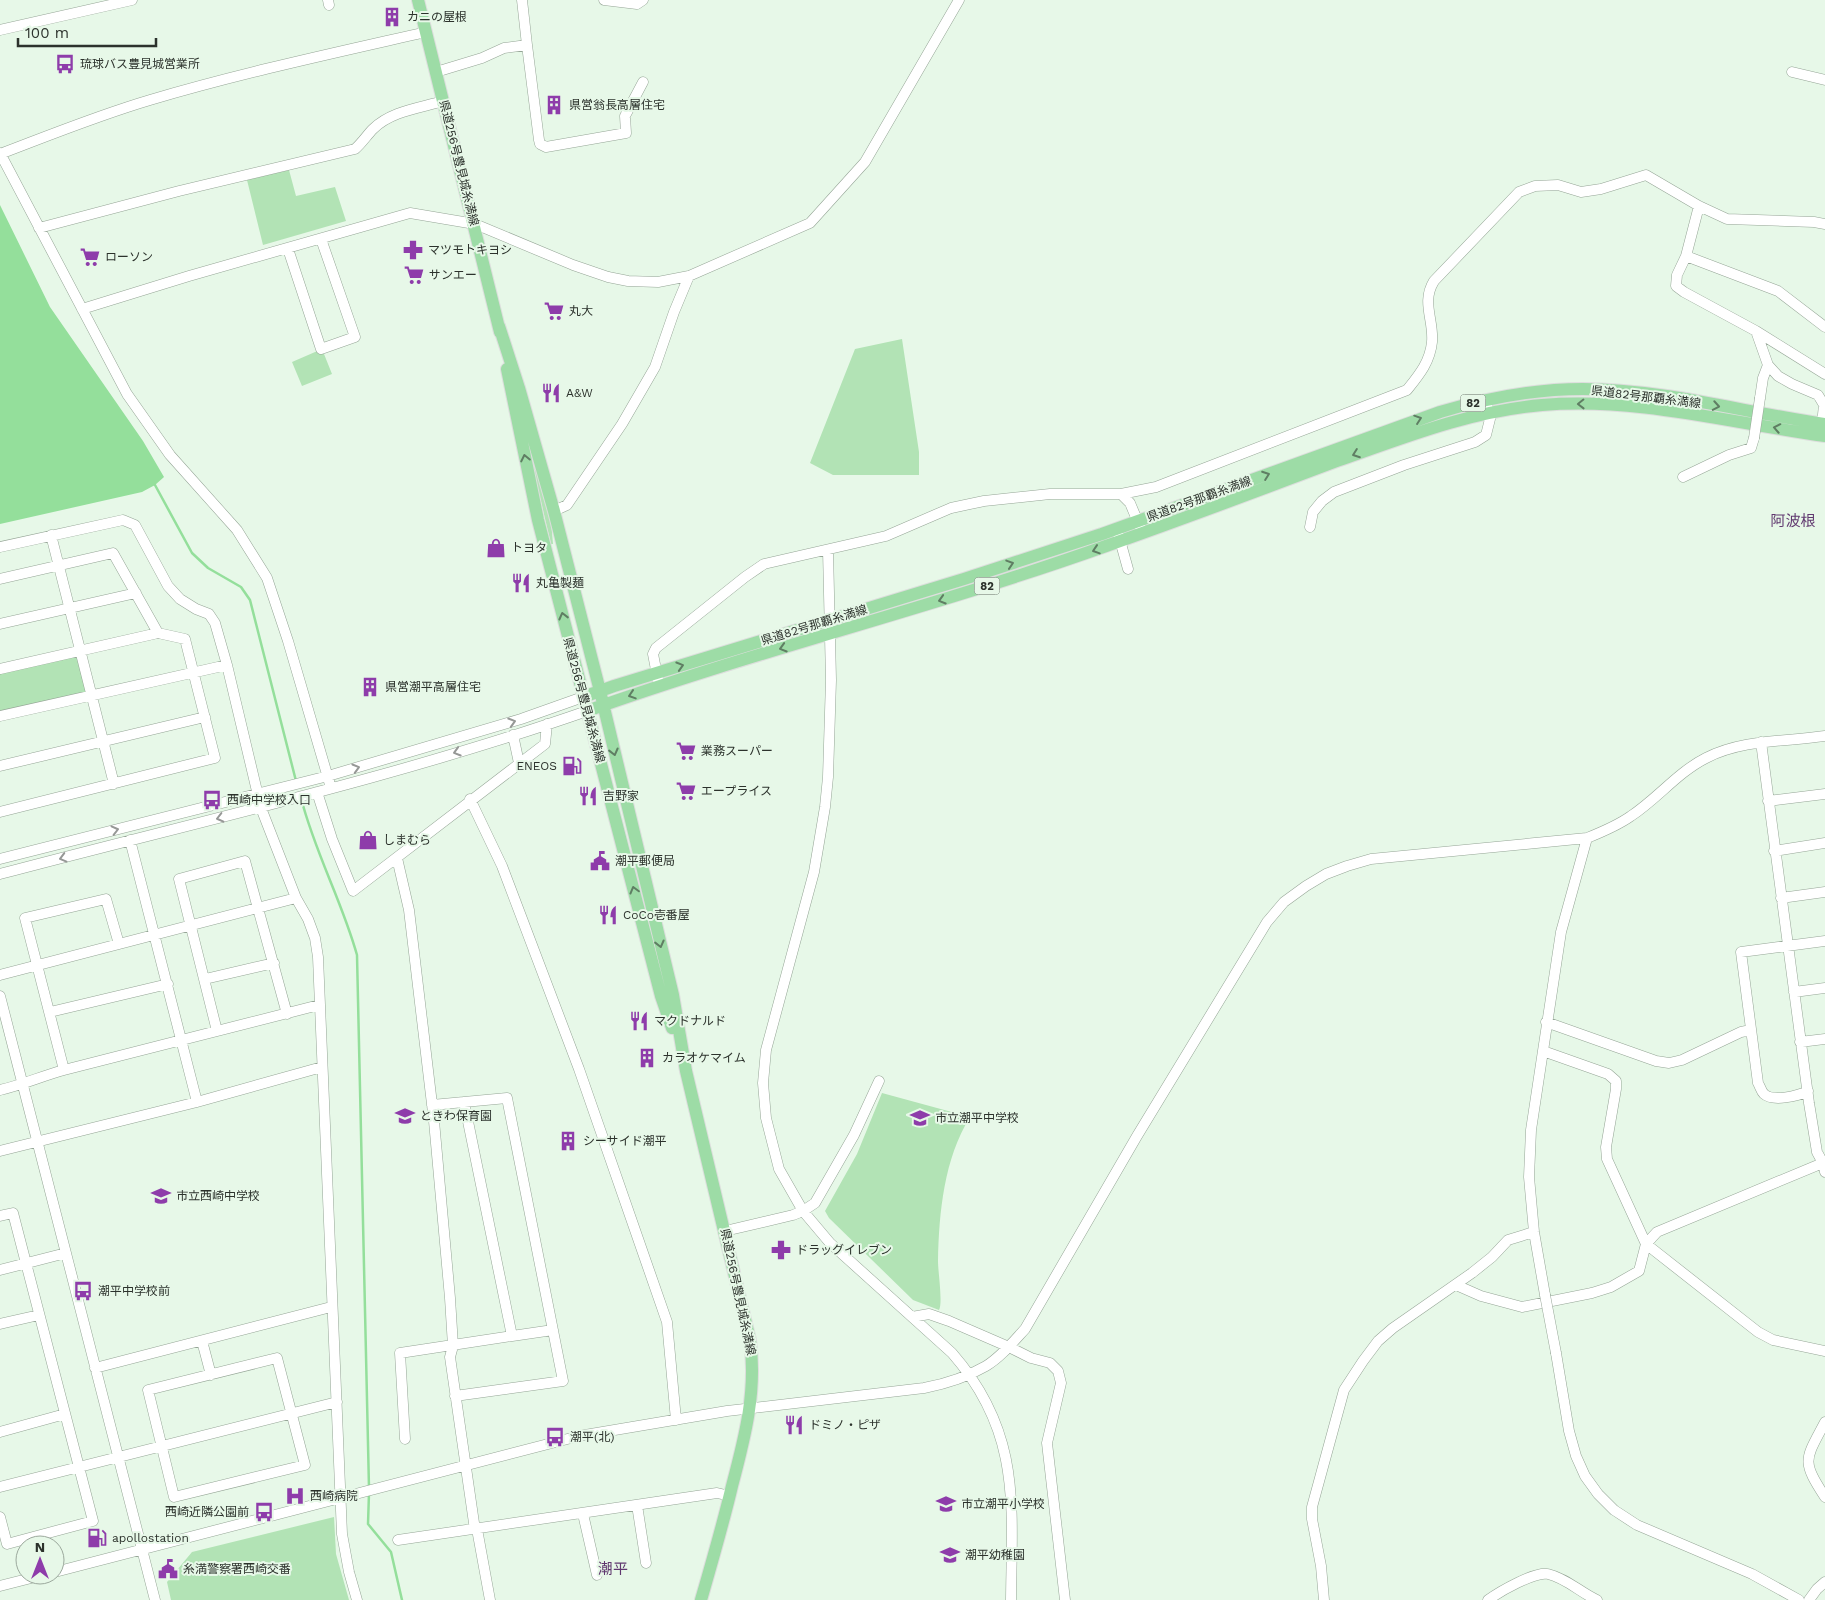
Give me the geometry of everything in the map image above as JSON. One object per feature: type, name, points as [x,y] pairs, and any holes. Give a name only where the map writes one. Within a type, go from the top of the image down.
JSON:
[{"type":"main road","name":"県道256号豊見城糸満線","points":[[418,0],[499,326],[510,389],[538,520],[662,996],[686,1071]]},
{"type":"main road","name":"県道256号豊見城糸満線","points":[[499,326],[519,388],[554,511],[600,691],[673,995],[686,1071],[750,1340],[753,1385],[750,1409],[730,1496],[701,1600]]},
{"type":"main road","name":"県道82号那覇糸満線","points":[[587,711],[660,686],[967,592],[1440,412],[1485,400],[1552,390],[1609,390],[1685,400],[1788,419],[1824,428]]},
{"type":"main road","name":"県道82号那覇糸満線","points":[[1140,527],[1444,423],[1488,412],[1545,405],[1614,404],[1824,428]]},
{"type":"main road","name":"県道82号那覇糸満線","points":[[584,697],[656,673],[964,579],[1119,535]]},
{"type":"street","points":[[0,30],[132,0]]},
{"type":"street","points":[[522,0],[539,140],[542,146],[626,133],[625,116],[643,82]]},
{"type":"street","points":[[604,0],[637,4],[643,0]]},
{"type":"street","points":[[82,309],[189,276],[410,213],[475,224],[572,265],[608,277],[628,281],[658,282],[689,276],[810,223],[865,162],[959,0]]},
{"type":"street","points":[[331,788],[288,641],[267,578],[237,530],[170,454],[127,394],[0,154],[100,116],[150,100],[241,75],[426,32]]},
{"type":"street","points":[[436,72],[482,58],[504,48],[527,45]]},
{"type":"street","points":[[1792,72],[1825,80]]},
{"type":"street","points":[[39,228],[170,193],[354,149],[383,121],[395,115],[443,101]]},
{"type":"street","points":[[660,686],[653,654],[656,648],[764,564],[886,536],[950,508],[984,500],[1050,494],[1121,494],[1156,487],[1407,390],[1423,370],[1429,356],[1432,341],[1427,298],[1434,281],[1519,192],[1535,186],[1558,185],[1580,192],[1601,189],[1646,175],[1699,206],[1726,219],[1825,224]]},
{"type":"street","points":[[1699,206],[1686,256],[1677,275],[1676,286],[1756,331],[1825,374]]},
{"type":"street","points":[[288,249],[321,348],[355,337],[321,239]]},
{"type":"street","points":[[1686,256],[1778,291],[1825,327]]},
{"type":"street","points":[[554,511],[567,505],[622,424],[655,367],[689,276]]},
{"type":"street","points":[[1756,331],[1768,365],[1778,376],[1818,395],[1824,404],[1824,428]]},
{"type":"street","points":[[1684,477],[1729,455],[1751,448],[1763,378],[1768,365]]},
{"type":"street","points":[[1310,527],[1313,512],[1322,501],[1334,492],[1404,465],[1475,442],[1486,435],[1490,419],[1485,400]]},
{"type":"street","points":[[1121,494],[1130,503],[1140,527]]},
{"type":"street","points":[[0,547],[124,520],[135,524],[168,586],[180,599],[196,609],[209,614],[215,623],[262,808],[296,898],[308,919],[315,938],[331,1308],[342,1498],[342,1534],[349,1572],[357,1600]]},
{"type":"street","points":[[51,535],[114,784]]},
{"type":"street","points":[[1119,535],[1128,569]]},
{"type":"street","points":[[828,550],[831,680],[828,777],[821,836],[814,872],[771,1028],[764,1066],[766,1118],[779,1169],[803,1211],[830,1243],[952,1354],[970,1374],[986,1402],[1000,1434],[1008,1468],[1012,1500],[1011,1600]]},
{"type":"street","points":[[0,579],[113,553],[158,633]]},
{"type":"street","points":[[0,624],[136,593]]},
{"type":"street","points":[[0,669],[158,633],[185,639],[215,758],[0,812]]},
{"type":"street","points":[[0,716],[227,665]]},
{"type":"street","points":[[0,859],[328,776],[521,719],[584,697]]},
{"type":"street","points":[[0,874],[262,808],[513,736],[587,711]]},
{"type":"street","points":[[0,766],[205,717]]},
{"type":"street","points":[[315,793],[353,891],[470,799],[544,744],[547,724]]},
{"type":"street","points":[[513,736],[519,763]]},
{"type":"street","points":[[65,1569],[580,1436],[750,1409],[924,1388],[944,1384],[987,1366],[1009,1347],[1025,1329],[1137,1136],[1219,1000],[1267,922],[1284,902],[1326,874],[1371,859],[1586,838],[1608,830],[1632,816],[1688,769],[1705,758],[1724,750],[1761,742],[1825,736]]},
{"type":"street","points":[[1456,1285],[1481,1296],[1522,1307],[1592,1293],[1611,1287],[1639,1271],[1646,1244],[1657,1232],[1824,1166],[1817,1152],[1800,1042],[1761,742]]},
{"type":"street","points":[[1768,801],[1825,794]]},
{"type":"street","points":[[470,799],[502,866],[579,1069],[667,1322],[676,1420]]},
{"type":"street","points":[[1586,838],[1561,932],[1531,1130],[1529,1177],[1534,1232],[1569,1431],[1576,1456],[1585,1476],[1598,1494],[1614,1510],[1637,1525],[1752,1574],[1799,1600]]},
{"type":"street","points":[[130,840],[198,1102]]},
{"type":"street","points":[[1774,851],[1825,843]]},
{"type":"street","points":[[397,858],[409,910],[432,1105],[453,1346],[450,1357],[467,1464],[474,1523],[477,1529],[490,1600]]},
{"type":"street","points":[[217,1031],[179,878],[245,861],[287,1014]]},
{"type":"street","points":[[1781,898],[1825,892]]},
{"type":"street","points":[[0,975],[296,898]]},
{"type":"street","points":[[64,1070],[25,918],[106,899],[119,944]]},
{"type":"street","points":[[1808,1091],[1798,1096],[1773,1098],[1764,1094],[1758,1082],[1741,952],[1825,941]]},
{"type":"street","points":[[205,979],[274,963]]},
{"type":"street","points":[[50,1012],[168,984]]},
{"type":"street","points":[[1794,992],[1825,988]]},
{"type":"street","points":[[0,996],[155,1600]]},
{"type":"street","points":[[0,1090],[23,1085],[31,1080],[64,1070],[319,1005]]},
{"type":"street","points":[[1546,1022],[1656,1061],[1669,1063],[1682,1060],[1741,1032],[1751,1030]]},
{"type":"street","points":[[1800,1042],[1825,1039]]},
{"type":"street","points":[[1543,1051],[1608,1074],[1616,1080],[1606,1147],[1607,1159],[1646,1244],[1758,1332],[1773,1340],[1825,1351]]},
{"type":"street","points":[[0,1151],[198,1102],[322,1067]]},
{"type":"street","points":[[725,1231],[803,1211],[815,1203],[854,1135],[879,1081]]},
{"type":"street","points":[[432,1105],[507,1098],[564,1381],[456,1396]]},
{"type":"street","points":[[464,1102],[512,1336]]},
{"type":"street","points":[[0,1216],[12,1214],[93,1521],[7,1544],[0,1517]]},
{"type":"street","points":[[1324,1600],[1312,1508],[1344,1390],[1378,1341],[1393,1328],[1456,1285],[1492,1257],[1508,1240],[1534,1232]]},
{"type":"street","points":[[0,1270],[66,1253]]},
{"type":"street","points":[[95,1368],[331,1308]]},
{"type":"street","points":[[912,1317],[930,1314],[1031,1358],[1050,1363],[1058,1371],[1061,1383],[1047,1443],[1065,1600]]},
{"type":"street","points":[[0,1324],[39,1315]]},
{"type":"street","points":[[405,1439],[400,1353],[554,1330]]},
{"type":"street","points":[[202,1341],[211,1375]]},
{"type":"street","points":[[277,1358],[291,1414],[305,1465],[174,1497],[148,1390],[277,1358]]},
{"type":"street","points":[[0,1486],[337,1402]]},
{"type":"street","points":[[0,1432],[65,1414]]},
{"type":"street","points":[[1825,1422],[1811,1450],[1807,1465],[1812,1478],[1825,1497]]},
{"type":"street","points":[[398,1540],[717,1493],[730,1496]]},
{"type":"street","points":[[638,1505],[646,1563]]},
{"type":"street","points":[[583,1514],[597,1575]]},
{"type":"street","points":[[1488,1600],[1504,1589],[1546,1573],[1597,1600]]},
{"type":"street","points":[[0,1586],[15,1582]]},
{"type":"street","points":[[1809,1600],[1825,1582]]},
{"type":"shaded area","points":[[289,170],[296,196],[335,187],[346,221],[263,245],[247,180]]},
{"type":"shaded area","points":[[0,205],[50,307],[143,441],[164,477],[155,485],[142,492],[0,524]]},
{"type":"shaded area","points":[[902,339],[919,452],[919,475],[833,475],[810,463],[855,349]]},
{"type":"shaded area","points":[[322,349],[332,374],[302,386],[292,362]]},
{"type":"shaded area","points":[[530,450],[551,521],[553,544],[551,544]]},
{"type":"shaded area","points":[[76,655],[87,692],[0,712],[0,673]]},
{"type":"shaded area","points":[[882,1093],[970,1117],[954,1150],[945,1186],[938,1261],[941,1301],[939,1310],[913,1300],[829,1218],[825,1211],[857,1154]]},
{"type":"shaded area","points":[[334,1517],[336,1554],[349,1600],[171,1600],[167,1582],[192,1552]]},
{"type":"waterway","points":[[155,485],[192,553],[208,568],[241,587],[250,600],[296,781]]},
{"type":"waterway","points":[[301,798],[357,955],[369,1488]]},
{"type":"waterway","points":[[369,1493],[368,1524],[391,1552],[402,1600]]},
{"type":"place","name":"カニの屋根","points":[[392,17]]},
{"type":"place","name":"琉球バス豊見城営業所","points":[[65,64]]},
{"type":"place","name":"県営翁長高層住宅","points":[[554,105]]},
{"type":"place","name":"マツモトキヨシ","points":[[413,250]]},
{"type":"place","name":"ローソン","points":[[90,257]]},
{"type":"place","name":"サンエー","points":[[414,275]]},
{"type":"place","name":"丸大","points":[[554,311]]},
{"type":"place","name":"A&W","points":[[551,393]]},
{"type":"place","name":"トヨタ","points":[[496,548]]},
{"type":"place","name":"丸亀製麺","points":[[521,583]]},
{"type":"place","name":"県営潮平高層住宅","points":[[370,687]]},
{"type":"place","name":"業務スーパー","points":[[686,751]]},
{"type":"place","name":"ENEOS","points":[[572,766]]},
{"type":"place","name":"エープライス","points":[[686,791]]},
{"type":"place","name":"吉野家","points":[[588,796]]},
{"type":"place","name":"西崎中学校入口","points":[[212,800]]},
{"type":"place","name":"しまむら","points":[[368,840]]},
{"type":"place","name":"潮平郵便局","points":[[600,861]]},
{"type":"place","name":"CoCo壱番屋","points":[[608,915]]},
{"type":"place","name":"マクドナルド","points":[[639,1021]]},
{"type":"place","name":"カラオケマイム","points":[[647,1058]]},
{"type":"place","name":"ときわ保育園","points":[[405,1116]]},
{"type":"place","name":"市立潮平中学校","points":[[920,1118]]},
{"type":"place","name":"シーサイド潮平","points":[[568,1141]]},
{"type":"place","name":"市立西崎中学校","points":[[161,1196]]},
{"type":"place","name":"ドラッグイレブン","points":[[781,1250]]},
{"type":"place","name":"潮平中学校前","points":[[83,1291]]},
{"type":"place","name":"ドミノ・ピザ","points":[[794,1425]]},
{"type":"place","name":"潮平(北)","points":[[555,1437]]},
{"type":"place","name":"西崎病院","points":[[295,1496]]},
{"type":"place","name":"市立潮平小学校","points":[[946,1504]]},
{"type":"place","name":"西崎近隣公園前","points":[[264,1512]]},
{"type":"place","name":"apollostation","points":[[97,1538]]},
{"type":"place","name":"潮平幼稚園","points":[[950,1555]]},
{"type":"place","name":"糸満警察署西崎交番","points":[[168,1569]]},
{"type":"district","name":"阿波根","points":[[1793,521]]},
{"type":"district","name":"潮平","points":[[613,1569]]}]
